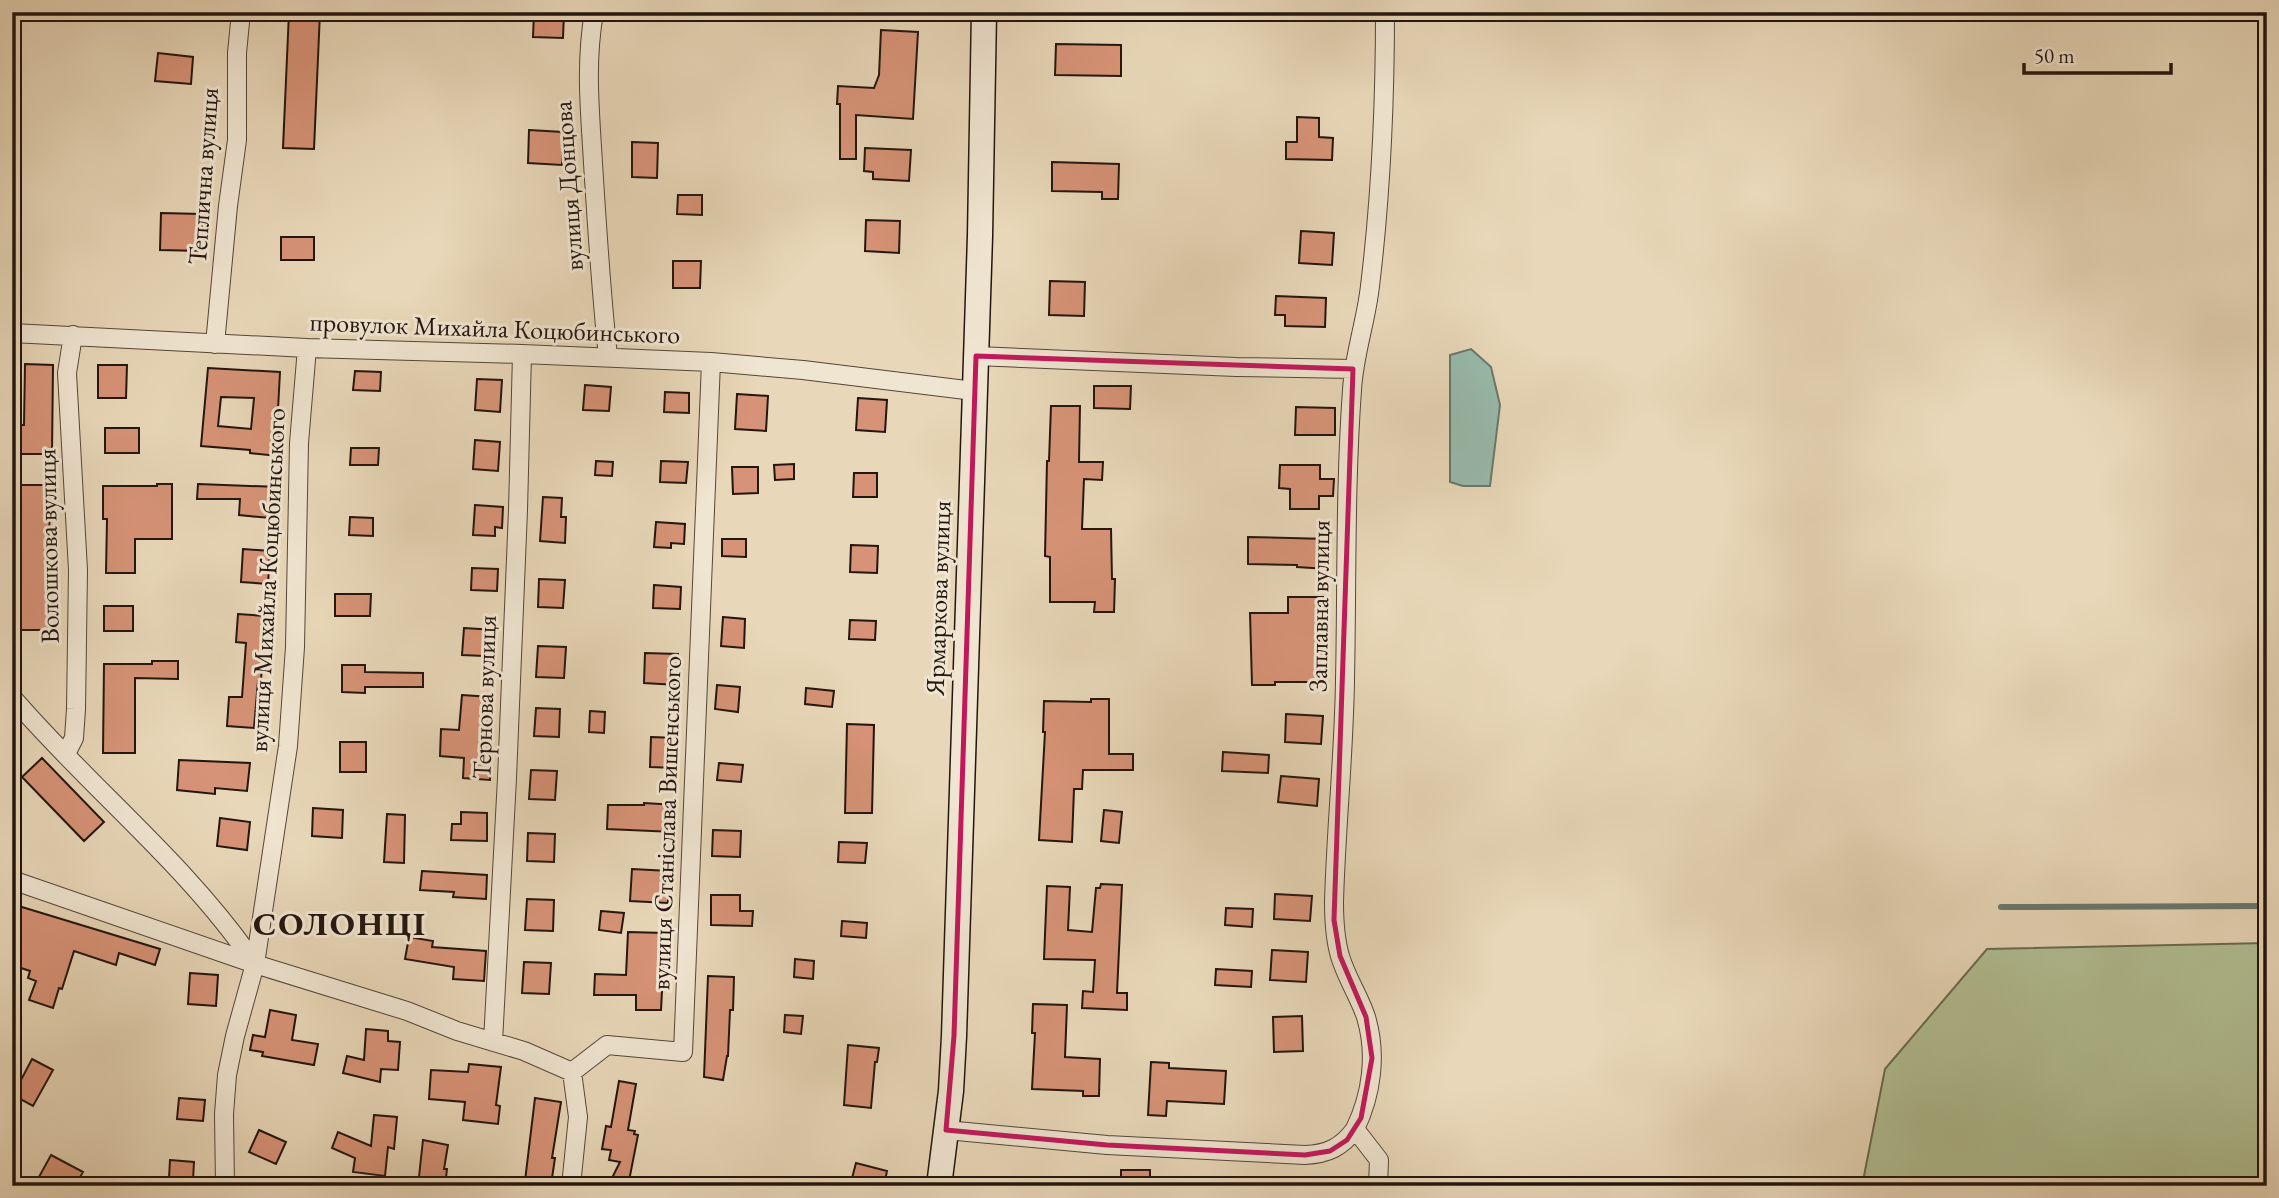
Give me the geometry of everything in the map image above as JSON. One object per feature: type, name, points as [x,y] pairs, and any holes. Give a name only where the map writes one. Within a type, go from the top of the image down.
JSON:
[{"type":"main road","name":"Ярмаркова вулиця","points":[[939,1186],[954,1036],[984,12]]},
{"type":"street","name":"Теплична вулиця","points":[[215,344],[237,141],[236,72],[242,12]]},
{"type":"street","name":"вулиця Донцова","points":[[594,12],[588,48],[588,82],[598,258],[607,356]]},
{"type":"street","name":"Заплавна вулиця","points":[[1356,1129],[1369,1091],[1372,1048],[1366,1017],[1343,966],[1336,943],[1334,902],[1345,682],[1353,369],[1368,302],[1380,180],[1385,90],[1385,12]]},
{"type":"street","name":"провулок Михайла Коцюбинського","points":[[12,333],[307,348],[607,356],[711,362],[842,374],[974,391]]},
{"type":"street","name":"Волошкова вулиця","points":[[66,754],[74,738],[76,709],[78,570],[67,373],[73,335]]},
{"type":"street","name":"вулиця Михайла Коцюбинського","points":[[225,1186],[224,1114],[227,1075],[235,1036],[256,964],[288,746],[295,647],[299,443],[307,348]]},
{"type":"street","name":"Тернова вулиця","points":[[492,1042],[507,778],[522,354]]},
{"type":"street","points":[[976,355],[1236,367],[1353,369]]},
{"type":"street","name":"вулиця Станіслава Вишенського","points":[[572,1072],[607,1045],[683,1052],[711,362]]},
{"type":"street","points":[[12,697],[201,896],[256,964]]},
{"type":"street","points":[[12,880],[256,964],[407,1011],[457,1031],[546,1059],[572,1072],[578,1117],[571,1186]]},
{"type":"street","points":[[946,1129],[1096,1144],[1305,1155],[1330,1151],[1347,1140],[1356,1129],[1379,1160],[1378,1186]]},
{"type":"highlighted area","points":[[976,356],[1353,369],[1334,920],[1340,956],[1366,1017],[1372,1058],[1361,1118],[1347,1140],[1330,1151],[1305,1155],[1107,1145],[946,1130],[954,1036]]},
{"type":"shaded area","points":[[1471,349],[1491,367],[1500,405],[1490,486],[1463,486],[1450,482],[1450,355]]},
{"type":"shaded area","points":[[2267,943],[2267,1186],[1862,1186],[1885,1069],[1987,949]]},
{"type":"building","points":[[289,12],[320,12],[314,149],[283,148]]},
{"type":"building","points":[[534,12],[564,13],[563,38],[533,37]]},
{"type":"building","points":[[881,30],[918,32],[913,119],[856,115],[856,159],[840,159],[838,86],[874,88],[879,75]]},
{"type":"building","points":[[1056,44],[1121,45],[1121,76],[1055,75]]},
{"type":"building","points":[[158,53],[193,57],[191,84],[155,81]]},
{"type":"building","points":[[1297,117],[1319,118],[1319,137],[1333,138],[1332,160],[1286,159],[1286,142],[1297,142]]},
{"type":"building","points":[[529,130],[563,132],[562,165],[528,163]]},
{"type":"building","points":[[632,142],[658,143],[657,178],[632,177]]},
{"type":"building","points":[[865,148],[911,150],[909,181],[873,179],[873,172],[864,171]]},
{"type":"building","points":[[1052,162],[1119,164],[1118,199],[1102,199],[1102,192],[1052,191]]},
{"type":"building","points":[[678,195],[702,195],[702,215],[677,214]]},
{"type":"building","points":[[161,213],[202,214],[202,251],[160,250]]},
{"type":"building","points":[[866,220],[900,221],[899,253],[865,251]]},
{"type":"building","points":[[1301,231],[1334,233],[1332,265],[1299,263]]},
{"type":"building","points":[[281,237],[314,237],[314,260],[281,260]]},
{"type":"building","points":[[673,261],[701,261],[700,288],[673,288]]},
{"type":"building","points":[[1050,281],[1085,282],[1084,316],[1049,315]]},
{"type":"building","points":[[1276,296],[1326,298],[1325,327],[1285,326],[1285,315],[1275,315]]},
{"type":"building","points":[[25,364],[53,365],[52,454],[21,454]]},
{"type":"building","points":[[98,365],[127,365],[126,398],[98,398]]},
{"type":"building","points":[[208,368],[280,372],[278,456],[250,453],[250,450],[201,446]],"holes":[[[221,397],[254,398],[251,429],[218,426]]]},
{"type":"building","points":[[355,371],[381,372],[380,391],[353,390]]},
{"type":"building","points":[[477,379],[502,380],[500,412],[475,410]]},
{"type":"building","points":[[585,385],[611,387],[609,411],[583,410]]},
{"type":"building","points":[[1094,386],[1131,386],[1130,409],[1094,408]]},
{"type":"building","points":[[665,392],[689,393],[689,413],[664,412]]},
{"type":"building","points":[[737,394],[768,396],[766,431],[735,429]]},
{"type":"building","points":[[858,398],[887,400],[885,432],[856,430]]},
{"type":"building","points":[[1051,406],[1080,406],[1079,462],[1103,462],[1102,480],[1084,479],[1082,529],[1111,529],[1112,579],[1115,579],[1114,612],[1094,612],[1095,602],[1050,602],[1050,557],[1045,556]]},
{"type":"building","points":[[1296,407],[1335,408],[1335,435],[1295,435]]},
{"type":"building","points":[[105,428],[139,428],[139,453],[105,453]]},
{"type":"building","points":[[475,440],[500,442],[498,471],[473,469]]},
{"type":"building","points":[[351,448],[379,448],[378,465],[350,465]]},
{"type":"building","points":[[596,461],[613,462],[612,476],[595,475]]},
{"type":"building","points":[[661,461],[688,462],[686,483],[660,482]]},
{"type":"building","points":[[794,464],[794,479],[775,480],[774,465]]},
{"type":"building","points":[[1280,465],[1320,465],[1320,479],[1334,479],[1333,496],[1319,496],[1319,509],[1290,509],[1290,489],[1279,488]]},
{"type":"building","points":[[732,467],[758,467],[758,493],[733,494]]},
{"type":"building","points":[[854,473],[877,473],[877,497],[853,497]]},
{"type":"building","points":[[172,484],[172,539],[135,539],[135,573],[106,573],[107,519],[103,519],[103,486]]},
{"type":"building","points":[[198,484],[278,487],[277,500],[272,500],[270,518],[239,515],[240,499],[197,499]]},
{"type":"building","points":[[19,485],[50,485],[48,630],[17,630]]},
{"type":"building","points":[[543,497],[562,498],[561,517],[566,517],[565,543],[540,541]]},
{"type":"building","points":[[475,505],[503,507],[502,528],[495,527],[495,536],[473,535]]},
{"type":"building","points":[[350,517],[373,518],[373,536],[349,535]]},
{"type":"building","points":[[656,522],[685,524],[684,544],[671,543],[671,548],[654,547]]},
{"type":"building","points":[[1248,537],[1328,539],[1327,569],[1248,564]]},
{"type":"building","points":[[722,539],[746,539],[746,557],[722,556]]},
{"type":"building","points":[[851,545],[878,546],[877,573],[850,572]]},
{"type":"building","points":[[243,549],[270,551],[268,584],[241,582]]},
{"type":"building","points":[[472,568],[498,569],[497,591],[471,590]]},
{"type":"building","points":[[539,579],[565,580],[563,608],[538,607]]},
{"type":"building","points":[[654,585],[681,587],[680,609],[653,608]]},
{"type":"building","points":[[335,594],[371,594],[370,616],[335,616]]},
{"type":"building","points":[[1288,597],[1323,597],[1323,682],[1252,685],[1250,613],[1288,613]]},
{"type":"building","points":[[104,606],[133,606],[133,631],[104,631]]},
{"type":"building","points":[[238,614],[265,616],[261,681],[258,681],[254,728],[227,726],[229,697],[242,697],[246,643],[236,642]]},
{"type":"building","points":[[723,617],[745,619],[744,648],[721,646]]},
{"type":"building","points":[[850,620],[876,621],[875,640],[849,639]]},
{"type":"building","points":[[464,628],[495,630],[494,650],[485,649],[484,656],[462,655]]},
{"type":"building","points":[[538,646],[566,647],[564,678],[536,677]]},
{"type":"building","points":[[645,653],[678,654],[677,685],[644,683]]},
{"type":"building","points":[[152,661],[178,661],[178,679],[135,678],[135,753],[103,753],[104,664],[152,664]]},
{"type":"building","points":[[342,665],[365,665],[365,672],[423,673],[423,687],[365,687],[365,693],[342,692]]},
{"type":"building","points":[[717,685],[740,687],[738,712],[715,709]]},
{"type":"building","points":[[806,688],[834,691],[832,707],[805,704]]},
{"type":"building","points":[[462,695],[491,697],[487,752],[491,752],[490,780],[463,778],[464,758],[440,756],[441,729],[459,730]]},
{"type":"building","points":[[1091,699],[1109,699],[1109,754],[1133,754],[1133,770],[1083,770],[1082,789],[1074,789],[1072,842],[1039,840],[1045,732],[1044,701],[1091,702]]},
{"type":"building","points":[[536,708],[560,709],[559,737],[534,736]]},
{"type":"building","points":[[590,711],[605,712],[604,733],[589,732]]},
{"type":"building","points":[[1286,714],[1323,716],[1321,744],[1285,742]]},
{"type":"building","points":[[847,724],[874,725],[872,813],[845,813]]},
{"type":"building","points":[[651,737],[676,738],[676,768],[650,767]]},
{"type":"building","points":[[340,742],[366,742],[366,772],[340,772]]},
{"type":"building","points":[[1223,752],[1269,755],[1268,773],[1222,771]]},
{"type":"building","points":[[42,758],[104,822],[84,841],[22,777]]},
{"type":"building","points":[[179,760],[250,763],[247,791],[215,788],[215,794],[177,790]]},
{"type":"building","points":[[719,763],[743,765],[741,782],[717,780]]},
{"type":"building","points":[[531,770],[557,771],[555,800],[529,799]]},
{"type":"building","points":[[1281,776],[1319,779],[1317,806],[1278,802]]},
{"type":"building","points":[[608,805],[676,805],[674,832],[607,829]]},
{"type":"building","points":[[313,808],[343,810],[342,838],[312,836]]},
{"type":"building","points":[[1104,810],[1122,812],[1119,843],[1101,841]]},
{"type":"building","points":[[461,812],[487,813],[487,841],[451,840],[452,824],[461,824]]},
{"type":"building","points":[[387,814],[405,815],[404,863],[384,862]]},
{"type":"building","points":[[220,818],[250,822],[247,850],[217,846]]},
{"type":"building","points":[[713,830],[741,831],[740,857],[712,856]]},
{"type":"building","points":[[528,833],[555,834],[554,862],[527,861]]},
{"type":"building","points":[[839,842],[867,843],[865,863],[838,862]]},
{"type":"building","points":[[632,869],[669,871],[668,903],[630,901]]},
{"type":"building","points":[[422,871],[487,875],[486,899],[453,897],[454,892],[420,890]]},
{"type":"building","points":[[1101,884],[1122,885],[1117,993],[1127,993],[1127,1010],[1082,1008],[1083,991],[1093,992],[1095,960],[1044,959],[1047,886],[1070,887],[1068,930],[1092,932],[1096,888],[1100,888]]},
{"type":"building","points":[[1275,894],[1312,896],[1310,921],[1274,919]]},
{"type":"building","points":[[711,895],[740,895],[740,911],[753,911],[752,926],[711,925]]},
{"type":"building","points":[[527,899],[554,900],[553,931],[525,930]]},
{"type":"building","points":[[12,904],[160,949],[155,965],[119,953],[116,965],[74,951],[53,1008],[29,1000],[36,981],[28,978],[30,971],[12,965]]},
{"type":"building","points":[[1226,908],[1253,909],[1252,927],[1225,925]]},
{"type":"building","points":[[601,911],[624,913],[621,933],[599,930]]},
{"type":"building","points":[[842,921],[867,923],[866,938],[841,936]]},
{"type":"building","points":[[628,932],[665,933],[661,1010],[636,1010],[636,995],[594,995],[595,974],[626,975]]},
{"type":"building","points":[[409,937],[433,941],[432,947],[486,951],[484,981],[453,979],[454,967],[405,959]]},
{"type":"building","points":[[1272,950],[1308,952],[1306,982],[1270,980]]},
{"type":"building","points":[[795,959],[814,961],[813,979],[794,977]]},
{"type":"building","points":[[524,962],[551,963],[549,994],[522,993]]},
{"type":"building","points":[[1216,969],[1252,971],[1251,987],[1215,985]]},
{"type":"building","points":[[190,973],[218,975],[216,1006],[188,1004]]},
{"type":"building","points":[[708,976],[734,977],[733,1010],[730,1010],[728,1056],[723,1080],[704,1077]]},
{"type":"building","points":[[1033,1004],[1067,1005],[1065,1057],[1100,1059],[1099,1096],[1083,1096],[1083,1091],[1032,1089],[1035,1033],[1032,1033]]},
{"type":"building","points":[[270,1010],[296,1015],[292,1040],[318,1044],[314,1065],[262,1056],[263,1052],[250,1050],[253,1035],[265,1037]]},
{"type":"building","points":[[785,1015],[803,1016],[801,1034],[784,1032]]},
{"type":"building","points":[[1302,1016],[1303,1051],[1274,1052],[1273,1017]]},
{"type":"building","points":[[366,1029],[388,1031],[388,1041],[400,1042],[398,1070],[381,1069],[380,1082],[343,1073],[347,1056],[364,1060]]},
{"type":"building","points":[[848,1045],[879,1048],[875,1062],[871,1108],[844,1105]]},
{"type":"building","points":[[32,1059],[53,1070],[33,1106],[13,1095]]},
{"type":"building","points":[[1151,1062],[1169,1063],[1169,1068],[1226,1071],[1224,1104],[1167,1101],[1166,1116],[1148,1115]]},
{"type":"building","points":[[469,1064],[501,1067],[496,1105],[500,1106],[498,1124],[463,1120],[465,1102],[429,1099],[431,1070],[468,1072]]},
{"type":"building","points":[[619,1081],[636,1084],[628,1130],[635,1131],[634,1134],[638,1135],[628,1186],[608,1186],[620,1162],[609,1160],[611,1150],[602,1149],[606,1126],[611,1127]]},
{"type":"building","points":[[179,1098],[205,1100],[203,1121],[177,1119]]},
{"type":"building","points":[[535,1098],[561,1102],[552,1158],[555,1158],[551,1185],[525,1181]]},
{"type":"building","points":[[374,1115],[397,1117],[394,1149],[388,1147],[385,1176],[353,1172],[355,1158],[332,1148],[338,1132],[371,1146]]},
{"type":"building","points":[[259,1130],[286,1142],[276,1164],[249,1152]]},
{"type":"building","points":[[423,1140],[448,1145],[444,1169],[447,1169],[445,1186],[418,1186]]},
{"type":"building","points":[[51,1155],[83,1172],[75,1186],[34,1186]]},
{"type":"building","points":[[170,1160],[194,1162],[193,1180],[169,1178]]},
{"type":"building","points":[[856,1163],[887,1171],[884,1186],[851,1182]]},
{"type":"building","points":[[1121,1170],[1150,1170],[1150,1186],[1121,1186]]},
{"type":"waterway","points":[[2001,907],[2267,906]]},
{"type":"district","name":"СОЛОНЦІ","points":[[340,923]]}]
